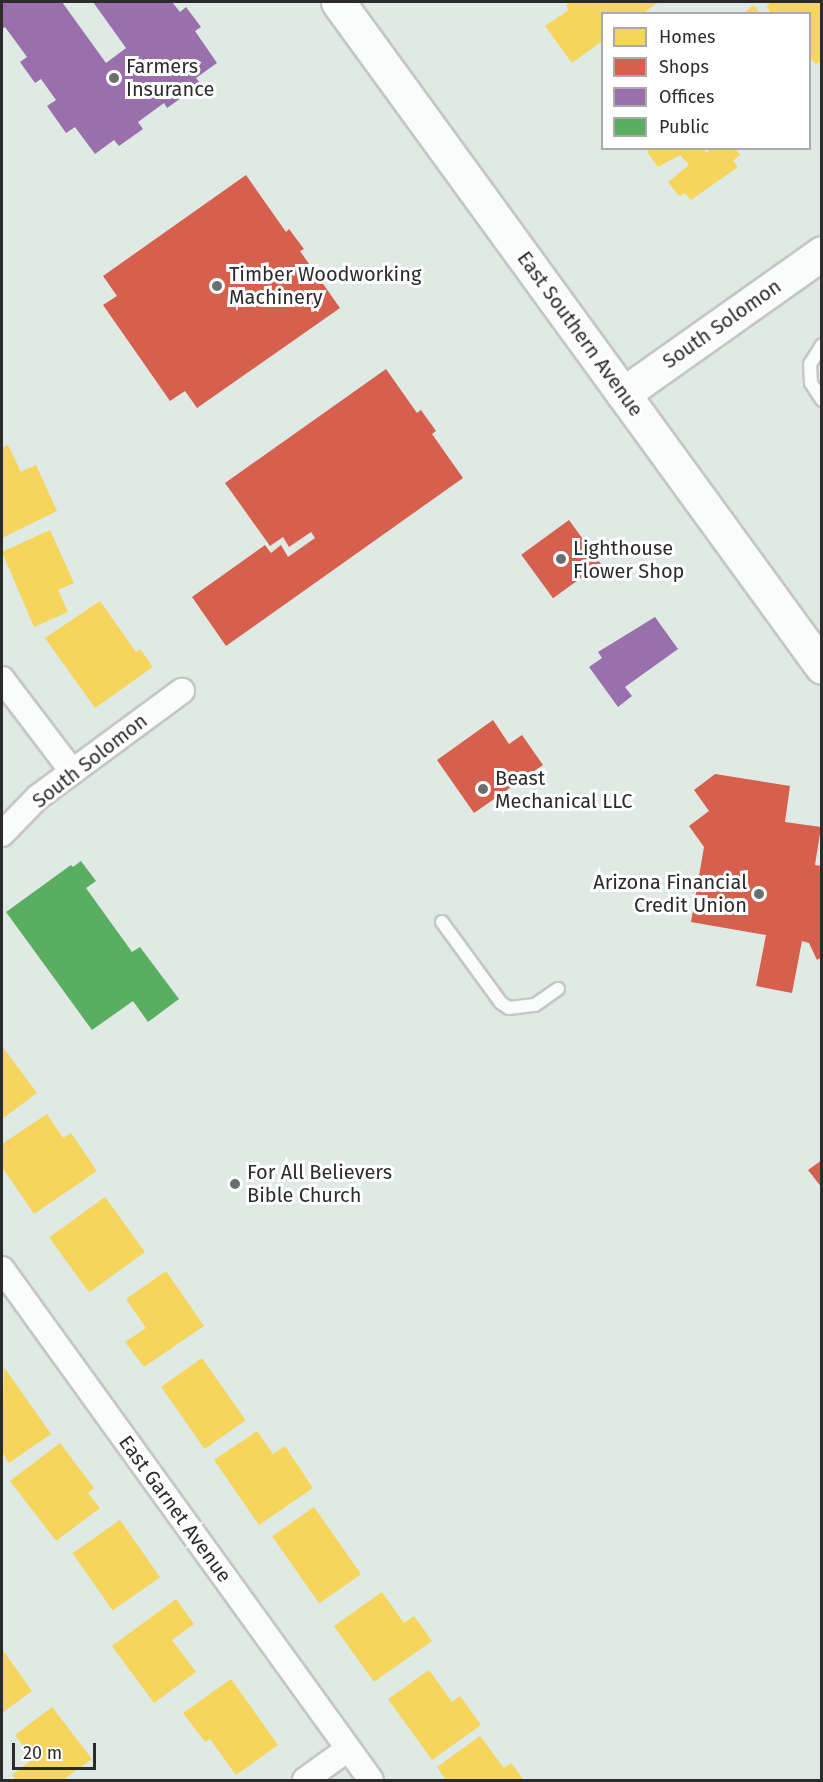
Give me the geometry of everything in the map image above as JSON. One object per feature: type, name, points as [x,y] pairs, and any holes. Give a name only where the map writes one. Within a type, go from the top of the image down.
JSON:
[{"type":"main road","name":"East Southern Avenue","points":[[338,2],[822,667]]},
{"type":"main road","name":"South Solomon","points":[[623,394],[822,253]]},
{"type":"street","points":[[2,679],[71,771]]},
{"type":"street","name":"South Solomon","points":[[2,834],[38,796],[182,691]]},
{"type":"street","name":"East Garnet Avenue","points":[[2,1269],[371,1780]]},
{"type":"street","points":[[305,1780],[348,1749]]},
{"type":"lane","points":[[822,345],[810,364],[811,382],[822,400]]},
{"type":"lane","points":[[442,922],[509,1008],[535,1005],[558,989]]},
{"type":"building: Homes","points":[[571,2],[659,2],[645,12],[601,12],[601,42],[572,63],[545,26],[569,10],[566,5]]},
{"type":"building: Homes","points":[[770,2],[822,2],[822,61],[816,64],[811,59],[811,12],[770,12],[767,7]]},
{"type":"building: Homes","points":[[754,5],[759,12],[745,12]]},
{"type":"building: Homes","points":[[650,150],[704,150],[706,153],[710,150],[736,150],[740,155],[733,161],[738,167],[691,200],[685,193],[679,196],[668,182],[689,165],[680,155],[658,167],[647,152]]},
{"type":"building: Homes","points":[[8,445],[21,472],[36,465],[57,511],[2,538],[2,448]]},
{"type":"building: Homes","points":[[50,530],[74,583],[58,590],[68,612],[34,627],[2,552]]},
{"type":"building: Homes","points":[[100,601],[136,652],[140,649],[153,667],[95,708],[45,638]]},
{"type":"building: Homes","points":[[2,1046],[37,1093],[2,1119]]},
{"type":"building: Homes","points":[[47,1114],[63,1138],[71,1133],[97,1171],[34,1214],[2,1167],[2,1144]]},
{"type":"building: Homes","points":[[105,1197],[145,1252],[89,1293],[49,1238]]},
{"type":"building: Homes","points":[[166,1271],[204,1326],[144,1367],[125,1342],[146,1328],[126,1299]]},
{"type":"building: Homes","points":[[202,1358],[246,1420],[205,1449],[161,1387]]},
{"type":"building: Homes","points":[[4,1367],[51,1434],[9,1463],[2,1452]]},
{"type":"building: Homes","points":[[257,1431],[273,1454],[285,1446],[313,1488],[259,1525],[214,1460]]},
{"type":"building: Homes","points":[[60,1443],[94,1488],[88,1493],[100,1508],[56,1541],[10,1481]]},
{"type":"building: Homes","points":[[314,1507],[361,1574],[319,1603],[272,1536]]},
{"type":"building: Homes","points":[[120,1520],[160,1577],[113,1611],[72,1553]]},
{"type":"building: Homes","points":[[382,1592],[404,1623],[414,1616],[432,1641],[374,1682],[334,1626]]},
{"type":"building: Homes","points":[[176,1599],[194,1624],[172,1640],[196,1672],[154,1703],[112,1646]]},
{"type":"building: Homes","points":[[2,1649],[32,1691],[2,1713]]},
{"type":"building: Homes","points":[[429,1670],[452,1702],[460,1696],[481,1725],[432,1760],[388,1699]]},
{"type":"building: Homes","points":[[231,1679],[278,1745],[236,1775],[210,1739],[205,1742],[183,1713]]},
{"type":"building: Homes","points":[[52,1707],[92,1759],[63,1780],[16,1780],[12,1775],[33,1759],[15,1735]]},
{"type":"building: Homes","points":[[480,1736],[504,1768],[511,1763],[524,1780],[446,1780],[437,1767]]},
{"type":"building: Shops","name":"Timber Woodworking Machinery","points":[[246,175],[286,232],[289,229],[304,249],[300,251],[340,308],[197,408],[185,391],[170,401],[103,305],[117,296],[103,276]]},
{"type":"building: Shops","points":[[386,369],[417,413],[421,410],[436,431],[432,434],[463,478],[226,646],[192,597],[265,545],[271,553],[281,545],[288,557],[315,538],[311,532],[289,547],[283,537],[270,546],[225,483]]},
{"type":"building: Shops","name":"Lighthouse Flower Shop","points":[[569,520],[601,564],[553,598],[521,555]]},
{"type":"building: Shops","name":"Beast Mechanical LLC","points":[[493,720],[509,744],[522,735],[543,765],[474,813],[437,760]]},
{"type":"building: Shops","name":"Arizona Financial Credit Union","points":[[715,774],[790,786],[785,822],[821,827],[815,865],[822,866],[822,957],[817,960],[809,943],[802,941],[792,993],[756,986],[766,935],[691,922],[704,847],[689,826],[709,811],[694,790]]},
{"type":"building: Shops","points":[[822,1160],[822,1188],[808,1170]]},
{"type":"building: Offices","name":"Farmers Insurance","points":[[2,2],[62,2],[106,63],[126,48],[93,2],[172,2],[180,12],[186,7],[201,27],[195,31],[217,63],[196,78],[201,84],[167,108],[164,103],[138,122],[143,129],[119,146],[114,140],[95,154],[75,127],[66,133],[47,106],[56,100],[41,79],[35,83],[20,62],[27,57],[5,27],[2,29]]},
{"type":"building: Offices","points":[[655,617],[678,649],[625,687],[632,696],[618,707],[589,667],[602,658],[598,652]]},
{"type":"building: Public","points":[[81,861],[96,881],[86,888],[132,952],[140,947],[179,999],[148,1022],[133,1001],[92,1030],[6,912],[71,865],[73,867]]},
{"type":"place","name":"Farmers Insurance","points":[[114,78]]},
{"type":"place","name":"Timber Woodworking Machinery","points":[[217,286]]},
{"type":"place","name":"Lighthouse Flower Shop","points":[[561,559]]},
{"type":"place","name":"Beast Mechanical LLC","points":[[483,789]]},
{"type":"place","name":"Arizona Financial Credit Union","points":[[759,894]]},
{"type":"place","name":"For All Believers Bible Church","points":[[235,1184]]}]
